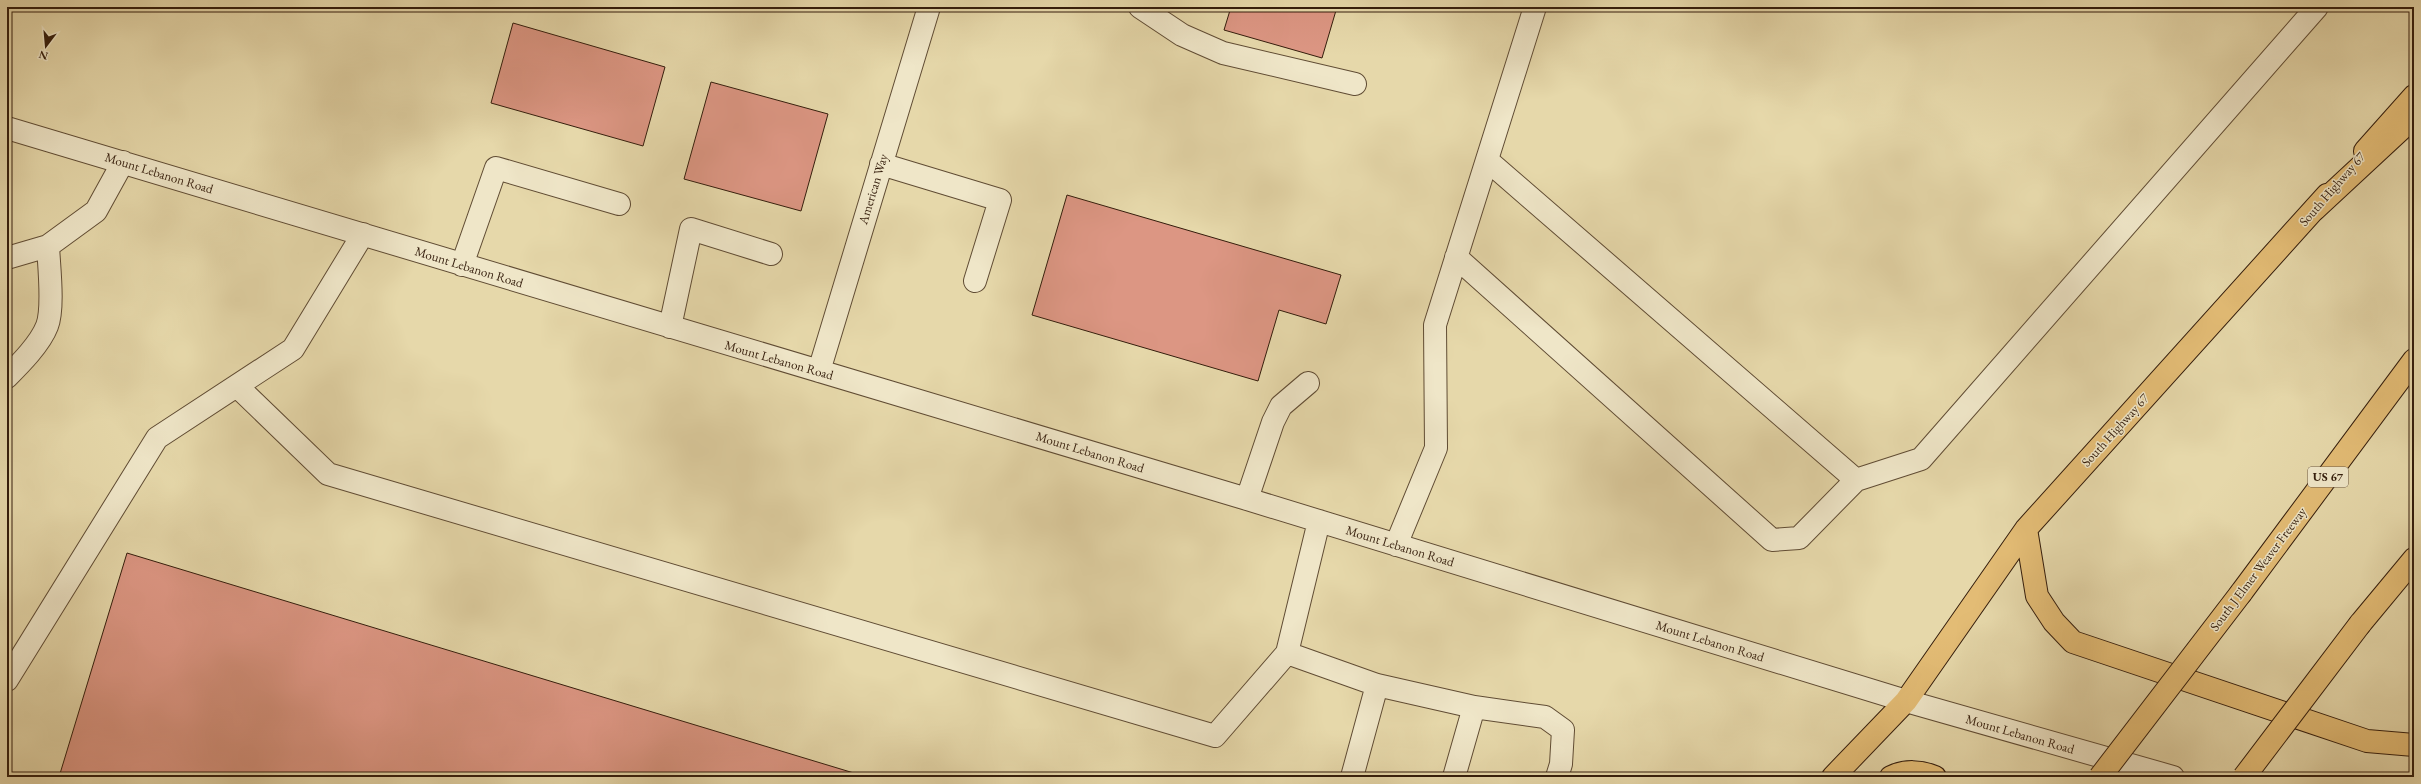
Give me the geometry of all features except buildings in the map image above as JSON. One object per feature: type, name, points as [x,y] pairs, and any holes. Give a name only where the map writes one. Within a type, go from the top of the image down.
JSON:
[{"type":"main road","name":"South Highway 67","points":[[1833,777],[1906,702],[2026,529],[2315,209],[2414,96]]},
{"type":"main road","points":[[2315,209],[2414,117]]},
{"type":"main road","name":"South J Elmer Weaver Freeway","points":[[2100,777],[2241,593],[2414,360]]},
{"type":"main road","points":[[2026,529],[2037,596],[2054,622],[2073,642],[2367,741],[2414,745]]},
{"type":"main road","points":[[2244,777],[2360,624],[2414,559]]},
{"type":"main road","points":[[1891,777],[1899,773],[1922,772],[1935,777]]},
{"type":"street","name":"American Way","points":[[818,371],[929,7]]},
{"type":"street","points":[[1140,7],[1182,35],[1223,53],[1356,84]]},
{"type":"street","points":[[1396,545],[1436,448],[1435,325],[1536,7]]},
{"type":"street","points":[[1456,257],[1772,540],[1799,538],[1856,480],[1921,459],[2317,7]]},
{"type":"street","name":"Mount Lebanon Road","points":[[7,128],[1247,499],[1906,702],[2173,777]]},
{"type":"street","points":[[1487,160],[1856,480]]},
{"type":"street","points":[[7,258],[48,246],[96,211],[124,162]]},
{"type":"street","points":[[881,164],[1000,200],[975,281]]},
{"type":"street","points":[[462,265],[496,168],[619,204]]},
{"type":"street","points":[[670,327],[691,229],[771,254]]},
{"type":"street","points":[[7,680],[157,438],[293,349],[363,234]]},
{"type":"street","points":[[7,377],[26,358],[47,326],[50,293],[48,246]]},
{"type":"street","points":[[1247,499],[1273,422],[1281,406],[1308,383]]},
{"type":"street","points":[[237,386],[328,474],[1215,736],[1287,653],[1319,521]]},
{"type":"street","points":[[1287,653],[1377,685],[1474,707],[1545,717],[1563,730],[1561,764],[1557,777]]},
{"type":"street","points":[[1352,777],[1377,685]]},
{"type":"street","points":[[1454,777],[1474,707]]}]
